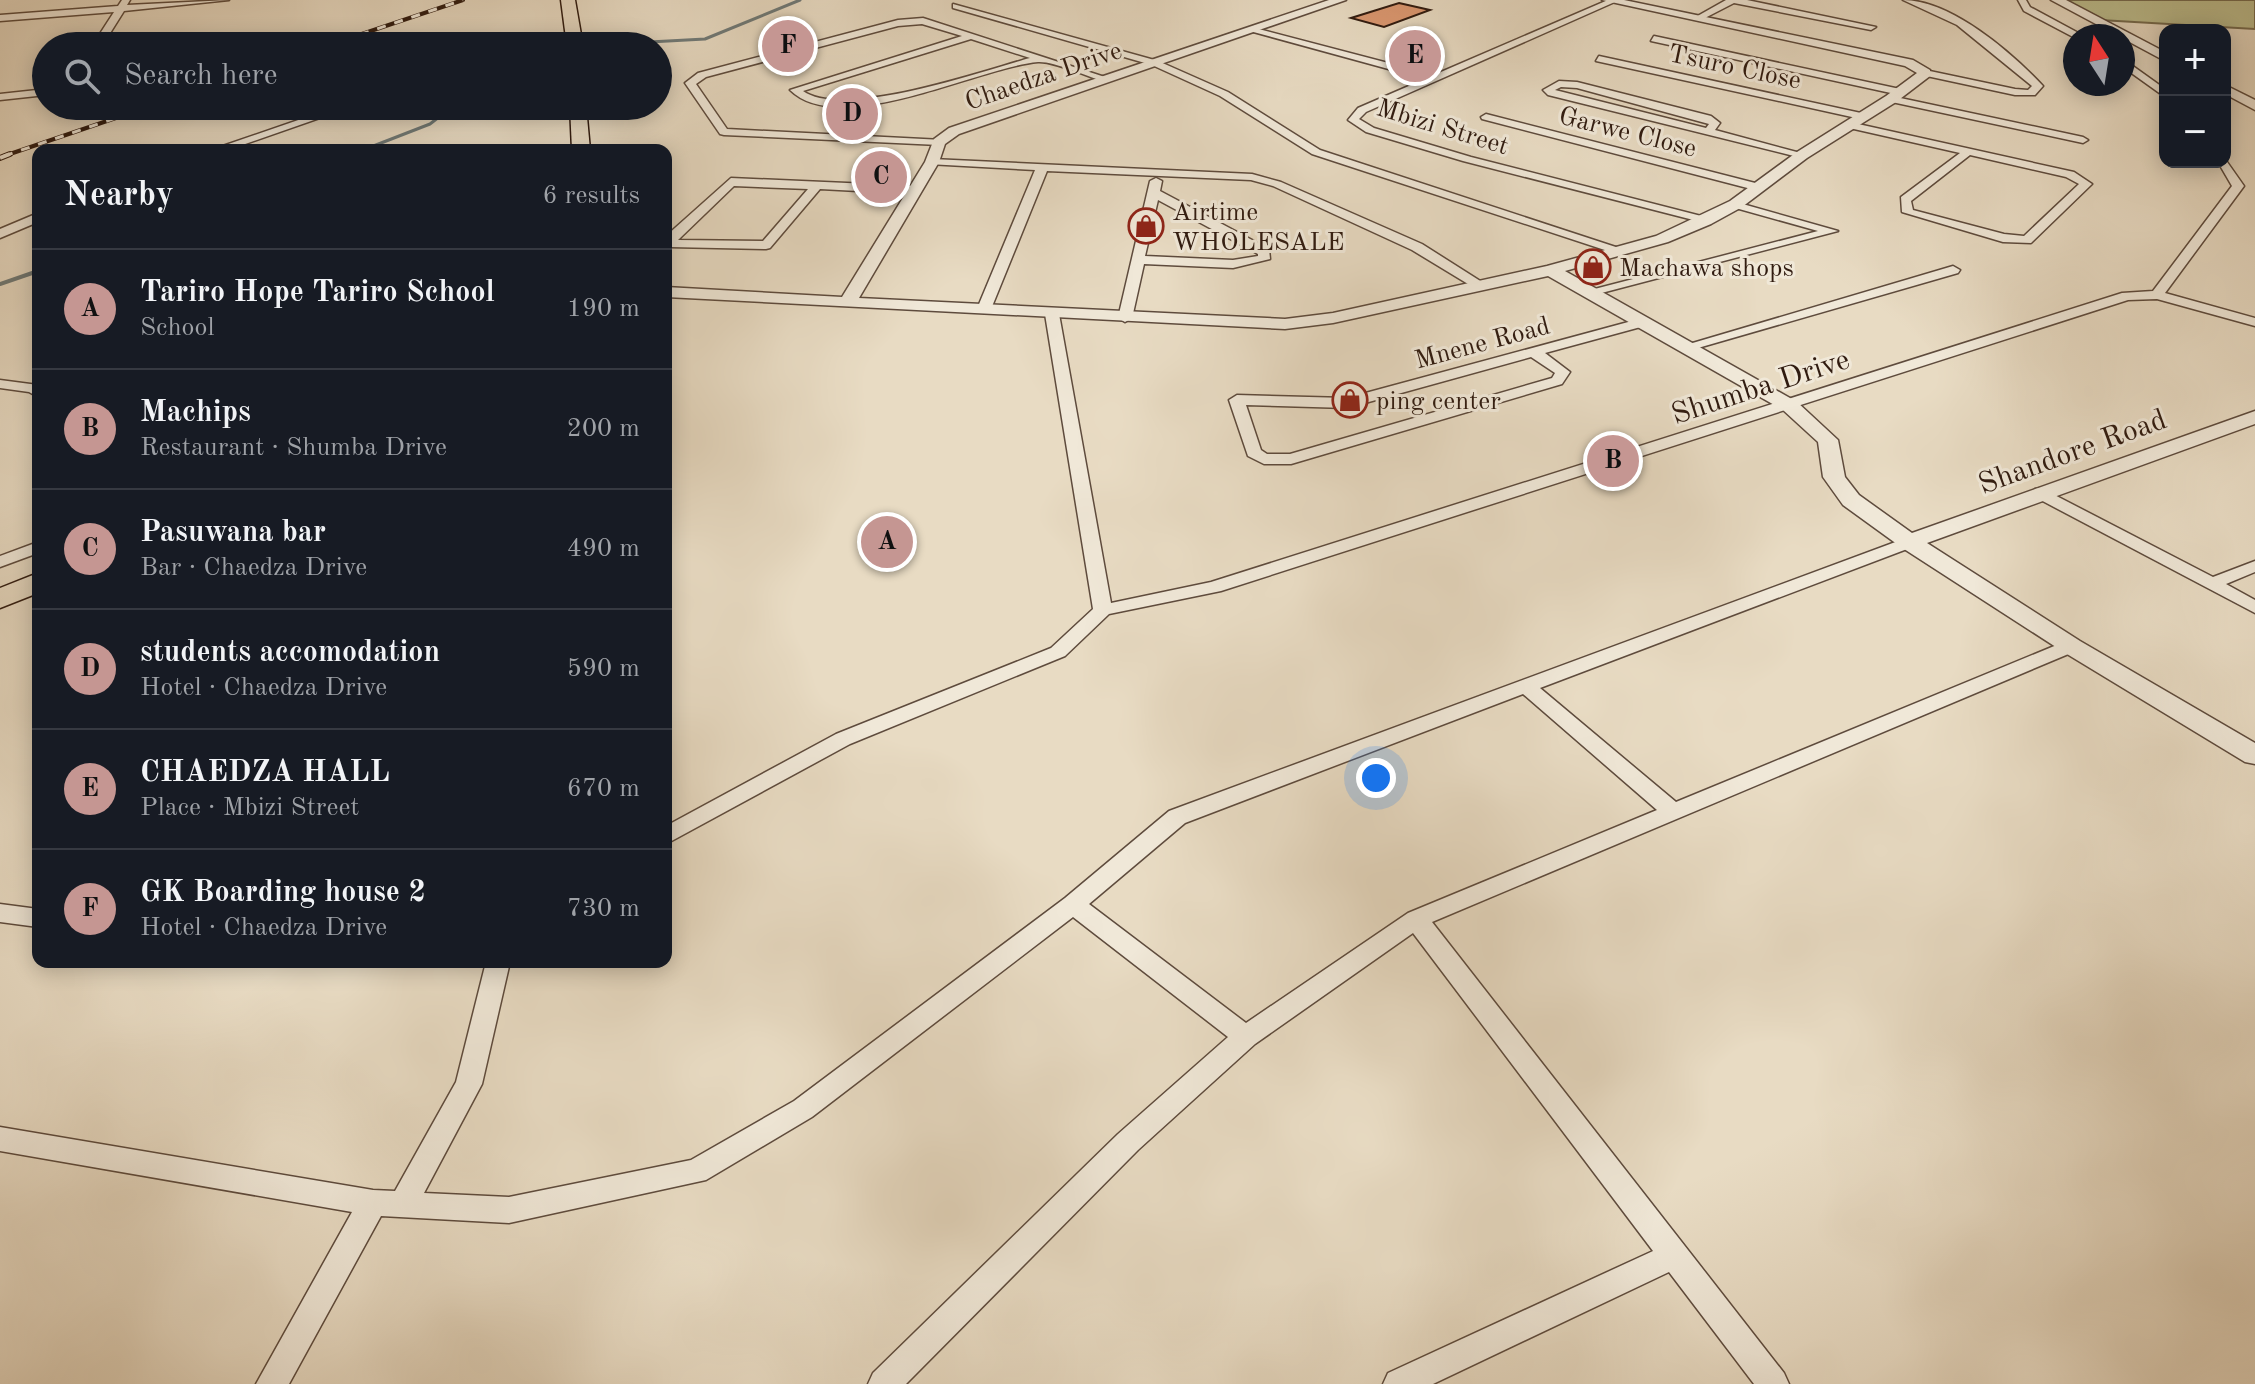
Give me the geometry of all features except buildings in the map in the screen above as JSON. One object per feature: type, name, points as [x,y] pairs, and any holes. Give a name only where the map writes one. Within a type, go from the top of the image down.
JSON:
[{"type":"main road","points":[[568,0],[573,32]]},
{"type":"main road","points":[[579,120],[581,144]]},
{"type":"main road","points":[[0,599],[32,585]]},
{"type":"street","points":[[0,18],[123,4],[225,0]]},
{"type":"street","name":"Chaedza Drive","points":[[848,302],[932,162],[939,142],[954,131],[1340,0]]},
{"type":"street","points":[[1610,0],[1909,63],[1923,71],[2015,92],[2031,93],[2038,86],[1991,45],[1928,5],[1907,0]]},
{"type":"street","name":"Mbizi Street","points":[[1610,0],[1362,110],[1353,120],[1370,130],[1467,159],[1705,221]]},
{"type":"street","points":[[1698,18],[1733,0],[1871,27]]},
{"type":"street","points":[[2022,0],[2027,9],[2063,28]]},
{"type":"street","points":[[2057,0],[2159,54]]},
{"type":"street","points":[[106,32],[123,4]]},
{"type":"street","points":[[956,6],[1155,63],[1224,94],[1316,152],[1622,251]]},
{"type":"street","points":[[939,142],[724,132],[690,83],[702,75],[898,23],[923,21],[1106,79]]},
{"type":"street","points":[[1251,30],[1434,78]]},
{"type":"street","points":[[969,37],[795,90],[810,101],[866,104],[1040,58]]},
{"type":"street","points":[[1654,39],[2083,140]]},
{"type":"street","name":"Tsuro Close","points":[[1599,59],[2070,174],[2086,184],[2027,240],[2003,238],[1908,212],[1905,200],[1969,151]]},
{"type":"street","points":[[2135,70],[2159,85]]},
{"type":"street","points":[[672,292],[1125,318],[1285,324],[1333,318],[1550,270],[1622,251],[1705,221],[1736,204],[1802,155],[1895,95],[1923,71]]},
{"type":"street","points":[[1709,131],[1715,123],[1577,85],[1559,84],[1548,90],[1802,155]]},
{"type":"street","points":[[2231,92],[2255,106]]},
{"type":"street","points":[[0,97],[32,94]]},
{"type":"street","name":"Garwe Close","points":[[1486,117],[1759,187]]},
{"type":"street","points":[[235,144],[307,120]]},
{"type":"street","points":[[932,162],[1252,177],[1277,184],[1417,247],[1478,284]]},
{"type":"street","points":[[984,309],[1042,168]]},
{"type":"street","points":[[2228,168],[2238,186],[2157,295],[2255,322]]},
{"type":"street","points":[[1125,318],[1158,173]]},
{"type":"street","points":[[672,237],[731,182],[915,190]]},
{"type":"street","points":[[672,242],[674,244],[766,245],[817,186]]},
{"type":"street","points":[[1137,260],[1233,264],[1264,259],[1264,252],[1154,193]]},
{"type":"street","points":[[1590,292],[1832,231],[1736,204]]},
{"type":"street","points":[[0,234],[32,220]]},
{"type":"street","points":[[1550,270],[1790,406],[1828,440],[1834,477],[1851,500],[1909,542],[2071,646],[2255,755]]},
{"type":"street","points":[[1686,347],[1953,270]]},
{"type":"street","name":"Shumba Drive","points":[[1103,610],[1215,587],[2127,296],[2157,295]]},
{"type":"street","points":[[672,833],[843,739],[1058,652],[1103,610],[1052,314]]},
{"type":"street","name":"Mnene Road","points":[[1535,353],[1563,372],[1557,381],[1291,459],[1264,459],[1254,453],[1237,400],[1347,403],[1643,322]]},
{"type":"street","points":[[0,384],[32,388]]},
{"type":"street","name":"Shandore Road","points":[[1909,542],[2255,417]]},
{"type":"street","points":[[2041,493],[2255,607]]},
{"type":"street","points":[[0,1139],[373,1203],[509,1210],[696,1171],[803,1109],[1073,904],[1177,817],[1909,542]]},
{"type":"street","points":[[0,562],[32,549]]},
{"type":"street","points":[[2212,584],[2255,566]]},
{"type":"street","points":[[884,1384],[1128,1142],[1246,1037],[1416,919],[2071,646]]},
{"type":"street","points":[[1525,686],[1674,812]]},
{"type":"street","points":[[1073,904],[1246,1037]]},
{"type":"street","points":[[0,913],[32,917]]},
{"type":"street","points":[[1416,919],[1773,1384]]},
{"type":"street","points":[[404,1203],[469,1084],[497,968]]},
{"type":"street","points":[[272,1384],[373,1203]]},
{"type":"street","points":[[1399,1384],[1673,1256]]},
{"type":"green space","points":[[2064,0],[2255,0],[2255,29],[2231,28],[2231,24],[2100,20]]},
{"type":"waterway","points":[[672,41],[705,39],[800,0]]},
{"type":"waterway","points":[[378,144],[435,120]]},
{"type":"waterway","points":[[0,284],[32,273]]},
{"type":"railway","points":[[368,32],[463,0]]},
{"type":"railway","points":[[39,144],[110,120]]},
{"type":"railway","points":[[4,156],[32,146]]},
{"type":"railway","points":[[0,158],[10,154]]},
{"type":"place","name":"GK Boarding house 2","points":[[788,46]]},
{"type":"place","name":"CHAEDZA HALL","points":[[1415,56]]},
{"type":"place","name":"students accomodation","points":[[852,114]]},
{"type":"place","name":"Pasuwana bar","points":[[881,177]]},
{"type":"place","name":"Airtime WHOLESALE","points":[[1146,226]]},
{"type":"place","name":"Machawa shops","points":[[1593,267]]},
{"type":"place","name":"ping center","points":[[1350,400]]},
{"type":"place","name":"Machips","points":[[1613,461]]},
{"type":"place","name":"Tariro Hope Tariro School","points":[[887,542]]}]
